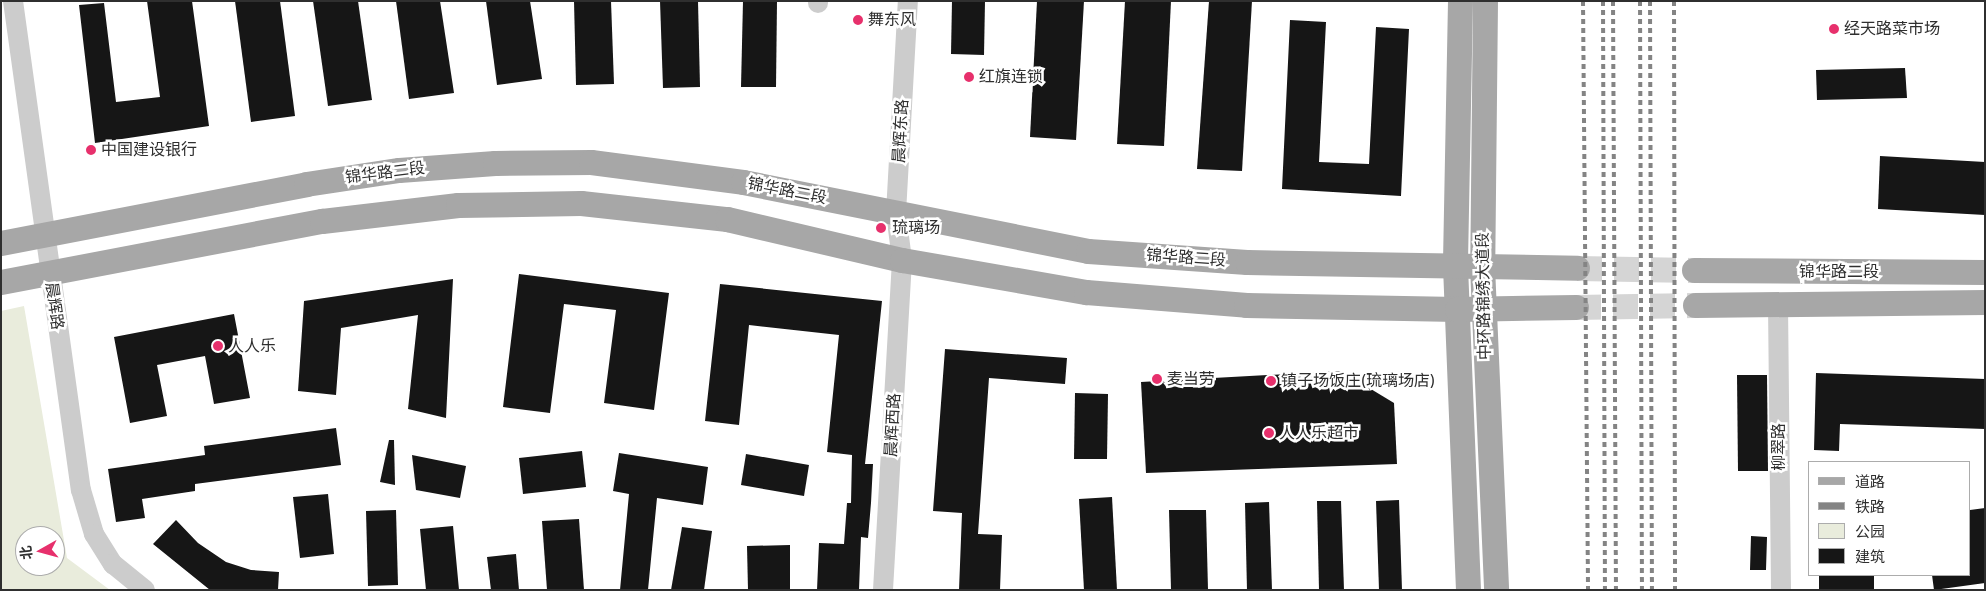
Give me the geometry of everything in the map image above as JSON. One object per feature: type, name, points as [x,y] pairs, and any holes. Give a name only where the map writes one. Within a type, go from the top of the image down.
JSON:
[{"type":"main road","name":"中环路锦绣大道段","points":[[1460,1],[1455,266],[1468,590]]},
{"type":"main road","name":"中环路锦绣大道段","points":[[1485,1],[1482,266],[1496,590]]},
{"type":"main road","name":"锦华路二段","points":[[1,243],[306,184],[399,170],[495,163],[591,162],[743,182],[1088,251],[1247,262],[1576,268]]},
{"type":"main road","points":[[1,282],[322,221],[458,205],[581,203],[727,219],[902,260],[1086,292],[1246,305],[1457,309],[1576,307]]},
{"type":"main road","name":"锦华路二段","points":[[1694,270],[1985,272]]},
{"type":"main road","name":"锦华路二段","points":[[1695,305],[1985,302]]},
{"type":"street","name":"晨辉路","points":[[13,1],[49,272],[82,490],[94,534],[114,564],[145,590]]},
{"type":"street","name":"晨辉东路","points":[[902,260],[896,213],[908,1]]},
{"type":"street","name":"晨辉西路","points":[[883,590],[902,260]]},
{"type":"street","name":"柳翠路","points":[[1778,304],[1780,590]]},
{"type":"green space","points":[[24,306],[62,526],[15,526],[15,576],[65,576],[65,546],[67,558],[110,590],[1,590],[1,311]]},
{"type":"building","points":[[147,1],[192,1],[209,126],[95,143],[79,5],[104,3],[116,102],[160,97]]},
{"type":"building","points":[[235,1],[280,1],[295,116],[251,122]]},
{"type":"building","points":[[313,1],[358,1],[372,100],[328,106]]},
{"type":"building","points":[[396,1],[440,1],[454,93],[409,99]]},
{"type":"building","points":[[486,1],[530,1],[542,79],[497,85]]},
{"type":"building","points":[[574,1],[611,1],[614,84],[576,85]]},
{"type":"building","points":[[660,1],[698,1],[700,87],[663,88]]},
{"type":"building","points":[[743,1],[777,1],[776,87],[741,87]]},
{"type":"building","points":[[952,1],[985,1],[984,55],[951,54]]},
{"type":"building","points":[[1037,1],[1084,1],[1076,140],[1030,137]]},
{"type":"building","points":[[1125,1],[1171,1],[1164,146],[1117,144]]},
{"type":"building","points":[[1209,1],[1252,1],[1242,171],[1197,169]]},
{"type":"building","points":[[1290,20],[1326,22],[1319,162],[1369,164],[1376,27],[1409,29],[1401,196],[1282,189]]},
{"type":"building","points":[[1905,68],[1907,98],[1817,100],[1816,70]]},
{"type":"building","points":[[1880,156],[1985,162],[1985,215],[1878,209]]},
{"type":"building","points":[[519,274],[669,293],[654,410],[604,403],[616,310],[564,304],[550,413],[503,407]]},
{"type":"building","points":[[453,279],[446,418],[408,409],[418,315],[341,328],[336,395],[298,391],[304,301]]},
{"type":"building","points":[[720,284],[882,301],[865,464],[873,464],[871,503],[868,538],[861,537],[859,590],[817,590],[819,543],[844,544],[847,503],[851,503],[852,455],[827,452],[839,335],[749,325],[739,425],[705,421]]},
{"type":"building","points":[[234,314],[250,398],[214,404],[205,356],[157,365],[167,416],[130,423],[114,337]]},
{"type":"building","points":[[945,349],[1067,358],[1065,384],[989,378],[978,534],[1002,535],[1000,590],[959,590],[962,513],[933,511]]},
{"type":"building","name":"人人乐超市","points":[[1341,371],[1394,403],[1397,464],[1146,473],[1141,382]]},
{"type":"building","points":[[1816,373],[1985,379],[1985,429],[1840,424],[1839,451],[1814,450]]},
{"type":"building","points":[[1737,375],[1767,375],[1768,471],[1738,471]]},
{"type":"building","points":[[1075,393],[1108,394],[1107,459],[1074,459]]},
{"type":"building","points":[[336,428],[341,465],[195,484],[195,491],[142,499],[145,518],[116,522],[108,469],[205,455],[204,446]]},
{"type":"building","points":[[389,440],[394,440],[395,485],[380,482]]},
{"type":"building","points":[[582,451],[586,487],[523,494],[519,458]]},
{"type":"building","points":[[619,453],[708,467],[703,505],[657,498],[648,590],[620,590],[629,494],[613,491]]},
{"type":"building","points":[[746,454],[809,465],[804,496],[741,485]]},
{"type":"building","points":[[412,455],[466,466],[460,498],[416,490]]},
{"type":"building","points":[[328,494],[334,554],[300,558],[293,497]]},
{"type":"building","points":[[1112,497],[1117,590],[1084,590],[1079,499]]},
{"type":"building","points":[[1399,500],[1402,590],[1379,590],[1376,501]]},
{"type":"building","points":[[1317,501],[1341,501],[1344,590],[1319,590]]},
{"type":"building","points":[[1269,502],[1272,590],[1247,590],[1245,503]]},
{"type":"building","points":[[1985,508],[1985,583],[1934,590],[1932,576],[1971,576],[1971,510]]},
{"type":"building","points":[[396,510],[398,585],[368,586],[366,511]]},
{"type":"building","points":[[1169,510],[1206,510],[1208,590],[1171,590]]},
{"type":"building","points":[[579,519],[584,590],[547,590],[542,521]]},
{"type":"building","points":[[176,520],[198,543],[226,562],[251,570],[279,572],[278,590],[210,590],[153,544]]},
{"type":"building","points":[[453,526],[459,590],[426,590],[420,529]]},
{"type":"building","points":[[682,527],[712,531],[704,590],[671,590]]},
{"type":"building","points":[[1751,536],[1767,537],[1766,570],[1750,570]]},
{"type":"building","points":[[790,545],[790,590],[748,590],[747,546]]},
{"type":"building","points":[[516,554],[519,590],[491,590],[487,557]]},
{"type":"building","points":[[1819,576],[1874,576],[1874,590],[1819,590]]},
{"type":"tunnel","points":[[1577,268],[1694,270]]},
{"type":"tunnel","points":[[1576,307],[1695,305]]},
{"type":"railway","points":[[1583,1],[1588,590]]},
{"type":"railway","points":[[1603,1],[1605,590]]},
{"type":"railway","points":[[1613,1],[1616,590]]},
{"type":"railway","points":[[1640,1],[1642,590]]},
{"type":"railway","points":[[1650,1],[1652,590]]},
{"type":"railway","points":[[1674,1],[1675,590]]},
{"type":"place","name":"舞东风","points":[[858,20]]},
{"type":"place","name":"经天路菜市场","points":[[1834,29]]},
{"type":"place","name":"红旗连锁","points":[[969,77]]},
{"type":"place","name":"中国建设银行","points":[[91,150]]},
{"type":"place","name":"琉璃场","points":[[881,228]]},
{"type":"place","name":"人人乐","points":[[218,346]]},
{"type":"place","name":"麦当劳","points":[[1157,379]]},
{"type":"place","name":"镇子场饭庄(琉璃场店)","points":[[1271,381]]},
{"type":"place","name":"人人乐超市","points":[[1269,433]]}]
